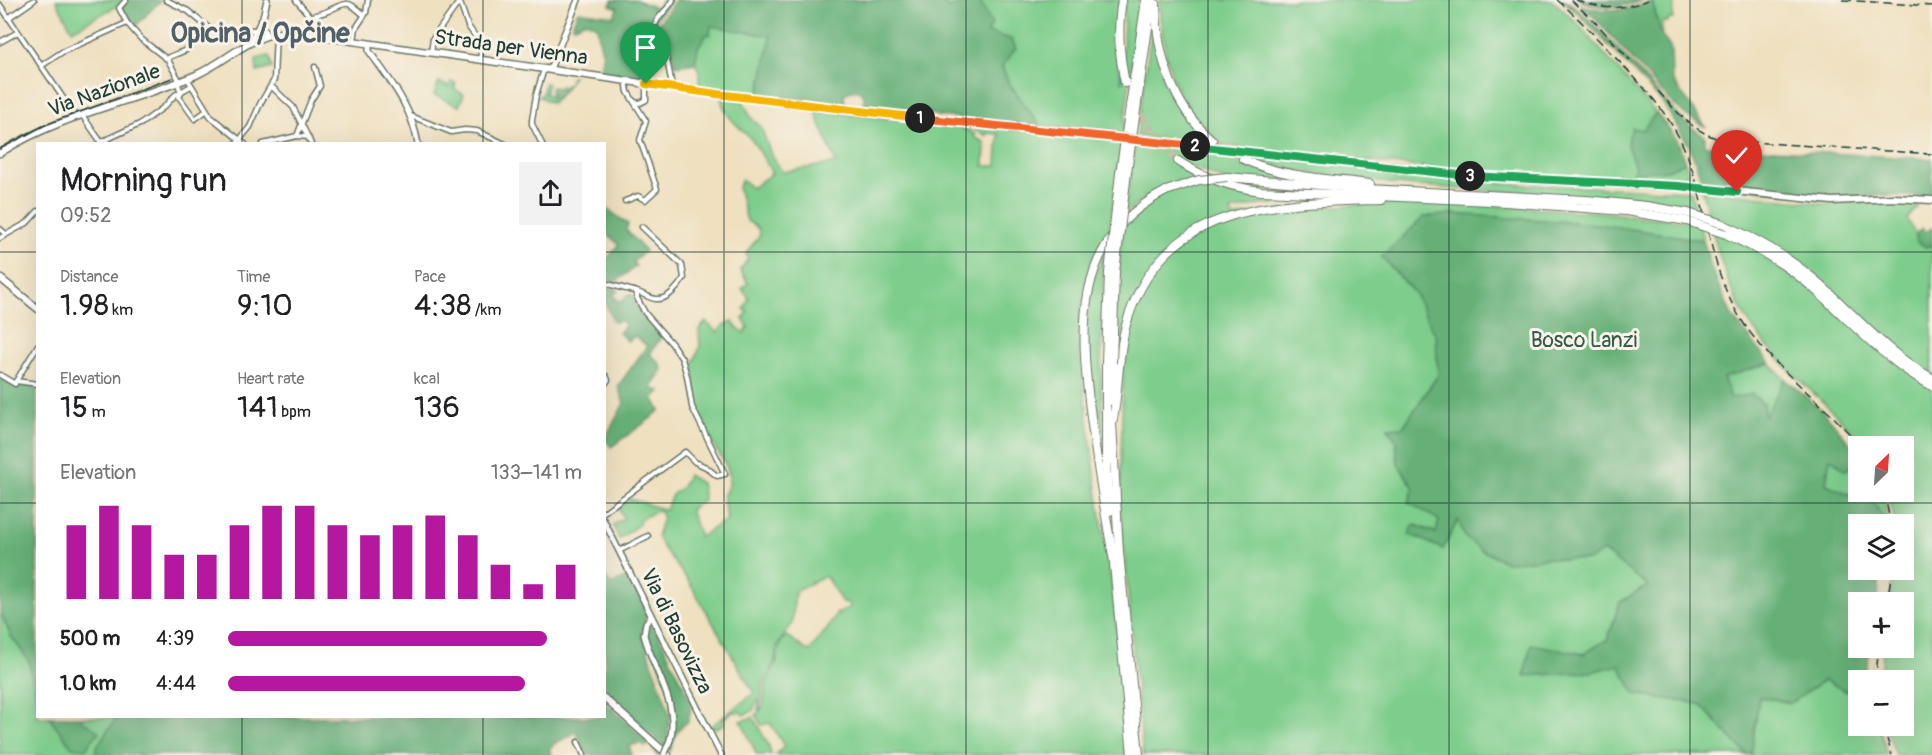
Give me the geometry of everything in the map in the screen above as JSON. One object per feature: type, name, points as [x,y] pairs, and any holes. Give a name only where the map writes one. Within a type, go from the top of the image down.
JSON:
[{"type":"highway","points":[[1122,0],[1118,36],[1119,57],[1125,83]]},
{"type":"highway","points":[[1132,755],[1106,468],[1109,273],[1146,0]]},
{"type":"highway","points":[[1124,172],[1154,0]]},
{"type":"highway","points":[[1154,0],[1159,40],[1175,94],[1194,124],[1212,140]]},
{"type":"highway","points":[[1243,159],[1267,168],[1296,174],[1479,201],[1688,217],[1768,255],[1797,275],[1879,349],[1916,373],[1932,378]]},
{"type":"highway","points":[[1178,161],[1202,175],[1253,190],[1422,193],[1586,200],[1646,206],[1720,223],[1762,243],[1803,269],[1932,386]]},
{"type":"highway","points":[[1113,556],[1088,396],[1084,345],[1086,302],[1096,262],[1119,225],[1142,204],[1166,191],[1199,180],[1227,177],[1422,193]]},
{"type":"highway","points":[[1112,424],[1126,324],[1137,296],[1156,267],[1173,247],[1192,232],[1220,218],[1260,209],[1337,201],[1415,200],[1422,193]]},
{"type":"highway","points":[[1109,363],[1119,553],[1139,755]]},
{"type":"main road","points":[[260,32],[267,0]]},
{"type":"main road","points":[[547,69],[578,0]]},
{"type":"main road","name":"Strada per Vienna","points":[[260,32],[315,35],[672,88],[876,114],[1110,136],[1489,178],[1706,188],[1825,201],[1893,198],[1932,200]]},
{"type":"main road","name":"Via Nazionale","points":[[0,153],[42,130],[181,80],[214,65],[260,32]]},
{"type":"main road","points":[[369,44],[369,51],[402,97],[411,116],[418,142]]},
{"type":"main road","points":[[0,278],[36,307]]},
{"type":"main road","name":"Via di Basovizza","points":[[606,525],[721,755]]},
{"type":"main road","points":[[606,700],[666,755],[672,726],[672,711],[645,635],[646,623],[651,616]]},
{"type":"street","points":[[8,18],[34,0]]},
{"type":"street","points":[[126,0],[119,9],[128,23],[147,45],[167,58],[181,80],[191,86],[206,111],[243,142]]},
{"type":"street","points":[[166,0],[188,11],[210,29],[260,32]]},
{"type":"street","points":[[296,0],[318,26],[315,35]]},
{"type":"street","points":[[354,42],[357,27],[367,9],[368,0]]},
{"type":"street","points":[[672,88],[665,53],[655,32],[655,24],[673,0]]},
{"type":"street","points":[[431,53],[434,38],[459,1]]},
{"type":"street","points":[[459,1],[468,26],[480,43],[481,60]]},
{"type":"street","points":[[311,17],[344,2],[350,3],[364,15]]},
{"type":"street","points":[[0,5],[41,66],[99,142]]},
{"type":"street","points":[[41,66],[62,52],[128,23]]},
{"type":"street","points":[[167,58],[186,50],[210,29]]},
{"type":"street","points":[[0,42],[18,32]]},
{"type":"street","points":[[238,142],[255,119],[275,76],[276,32]]},
{"type":"street","points":[[641,51],[662,46]]},
{"type":"street","points":[[297,136],[311,100],[320,86],[315,67]]},
{"type":"street","points":[[541,142],[532,120],[536,95],[547,69]]},
{"type":"street","points":[[181,80],[179,97],[195,119],[206,111]]},
{"type":"street","points":[[625,201],[638,196],[645,200],[657,189],[641,145],[640,134],[646,121],[628,92],[626,81]]},
{"type":"street","points":[[634,102],[640,103],[645,100],[646,84]]},
{"type":"street","points":[[102,142],[142,123],[191,86]]},
{"type":"street","points":[[271,86],[293,106],[310,142]]},
{"type":"street","points":[[411,116],[451,132],[477,131],[501,142]]},
{"type":"street","points":[[272,142],[297,136],[308,137]]},
{"type":"street","points":[[0,238],[27,223],[36,213]]},
{"type":"street","points":[[606,284],[657,299],[677,289],[684,278],[682,265],[642,227]]},
{"type":"street","points":[[0,229],[6,234]]},
{"type":"street","points":[[606,511],[685,452],[695,462],[717,476],[723,476],[725,471],[692,407],[685,367],[672,344],[645,313],[637,298],[638,292]]},
{"type":"street","points":[[16,381],[36,348]]},
{"type":"street","points":[[0,375],[15,384],[16,381],[36,384]]},
{"type":"street","points":[[606,376],[608,380],[606,382]]},
{"type":"street","points":[[619,551],[648,536]]},
{"type":"street","points":[[578,742],[584,755]]},
{"type":"green space","points":[[56,0],[124,0],[72,30]]},
{"type":"green space","points":[[128,0],[161,0],[136,26],[121,8]]},
{"type":"green space","points":[[612,0],[637,0],[658,9],[662,0],[671,0],[653,23],[654,35],[658,44],[651,46],[648,33],[636,35],[640,54],[664,57],[647,61],[651,80],[635,79],[600,70],[603,54],[597,26],[586,21],[572,25],[578,11],[614,16],[618,8],[610,5]]},
{"type":"green space","points":[[675,0],[942,0],[948,8],[979,0],[992,24],[987,32],[1011,39],[1016,48],[1002,67],[1009,83],[1040,126],[938,116],[920,111],[864,105],[864,96],[857,90],[844,95],[845,103],[759,95],[771,36],[711,26],[710,35],[707,34],[698,47],[695,63],[676,66],[670,52],[667,53],[658,28]]},
{"type":"green space","points":[[714,0],[758,32],[771,36],[759,95],[699,88],[699,71],[695,63],[698,47],[707,34]]},
{"type":"green space","points":[[942,0],[1120,0],[1117,42],[1122,83],[1126,0],[1140,0],[1123,135],[1040,126],[1009,83],[1002,67],[1016,48],[948,8]]},
{"type":"green space","points":[[1159,0],[1552,0],[1578,24],[1656,113],[1643,130],[1632,128],[1627,145],[1635,167],[1667,170],[1685,162],[1691,184],[1511,177],[1137,136],[1152,25],[1164,74],[1177,104],[1197,130],[1210,142],[1214,136],[1186,105],[1174,82],[1163,40]]},
{"type":"green space","points":[[1563,0],[1572,5],[1603,34],[1685,123],[1705,136],[1705,146],[1932,159],[1932,197],[1884,195],[1834,198],[1703,184],[1690,147],[1663,103]]},
{"type":"green space","points":[[1580,0],[1643,0],[1627,5],[1611,6],[1595,5]]},
{"type":"green space","points":[[1674,0],[1673,19],[1662,22],[1662,32],[1660,32],[1652,1]]},
{"type":"green space","points":[[1652,1],[1661,34],[1671,49],[1672,80],[1706,127],[1687,116],[1669,100],[1592,15],[1580,5],[1598,10],[1616,10]]},
{"type":"green space","points":[[269,56],[272,68],[257,72],[256,59]]},
{"type":"green space","points":[[439,82],[449,87],[451,82],[456,84],[454,89],[464,94],[459,106],[434,95]]},
{"type":"green space","points":[[545,82],[548,84],[545,94],[550,95],[552,87],[562,86],[551,98],[554,98],[569,82],[552,103],[538,96],[542,95]]},
{"type":"green space","points":[[721,98],[743,101],[752,119],[761,127],[770,152],[782,172],[836,163],[815,111],[957,126],[975,134],[974,137],[985,143],[984,166],[997,166],[999,134],[987,133],[986,136],[962,124],[1123,141],[1109,231],[1092,259],[1085,283],[1079,325],[1086,326],[1092,285],[1104,250],[1101,363],[1103,461],[1100,461],[1087,345],[1079,345],[1079,349],[1114,601],[1127,755],[775,755],[785,747],[770,723],[761,725],[756,715],[763,707],[766,683],[776,663],[782,640],[787,636],[809,651],[837,613],[850,607],[848,603],[842,602],[826,577],[795,592],[792,624],[777,646],[775,661],[763,683],[760,709],[758,710],[759,701],[756,702],[753,711],[743,715],[740,711],[735,713],[734,711],[724,718],[724,724],[717,728],[710,727],[754,693],[689,582],[662,546],[657,536],[663,518],[659,510],[640,519],[639,524],[619,539],[613,525],[624,518],[617,507],[630,499],[666,510],[672,495],[682,487],[688,475],[701,483],[704,500],[690,509],[700,537],[727,519],[723,497],[729,484],[729,473],[714,447],[697,407],[693,364],[700,347],[699,329],[706,322],[717,332],[733,322],[745,333],[748,327],[743,319],[748,312],[744,309],[749,298],[742,289],[748,283],[740,270],[748,259],[746,253],[760,235],[758,228],[747,221],[738,187],[742,180],[752,188],[772,173],[755,144],[728,114]]},
{"type":"green space","points":[[1656,113],[1678,141],[1685,162],[1667,170],[1632,173],[1635,167],[1627,145],[1632,128],[1643,130]]},
{"type":"green space","points":[[1135,142],[1509,184],[1691,191],[1703,240],[1597,224],[1453,214],[1424,217],[1382,257],[1415,294],[1436,337],[1438,375],[1403,427],[1388,429],[1396,440],[1398,464],[1439,519],[1437,533],[1415,525],[1410,534],[1443,549],[1458,520],[1528,561],[1543,558],[1590,560],[1603,551],[1649,586],[1620,602],[1608,639],[1584,654],[1531,645],[1590,672],[1619,665],[1635,694],[1700,704],[1747,755],[1143,755],[1120,508],[1123,370],[1116,370],[1117,289],[1123,222],[1164,189],[1144,198],[1124,215]],"holes":[[[1244,156],[1259,162],[1315,174],[1414,186],[1620,199],[1689,210],[1687,221],[1597,212],[1414,201],[1278,210],[1233,218],[1231,211],[1252,206],[1345,197],[1258,194],[1217,185],[1176,165],[1178,161],[1227,181],[1263,188],[1424,194],[1316,181],[1241,161]]]},
{"type":"green space","points":[[1702,190],[1828,204],[1904,201],[1913,202],[1918,207],[1907,219],[1916,234],[1917,242],[1926,247],[1932,245],[1932,755],[1896,755],[1889,736],[1914,736],[1914,670],[1882,670],[1882,658],[1914,658],[1914,592],[1891,592],[1892,580],[1914,580],[1914,514],[1893,514],[1890,502],[1914,502],[1914,436],[1856,436],[1779,359],[1752,327],[1734,296],[1716,243]]},
{"type":"green space","points":[[606,208],[628,224],[626,230],[645,251],[633,262],[636,266],[614,283],[606,279],[608,270],[606,260],[619,245],[606,235]]},
{"type":"green space","name":"Bosco Lanzi","points":[[1453,214],[1597,224],[1703,240],[1712,270],[1733,318],[1770,363],[1723,378],[1731,398],[1752,394],[1763,404],[1765,416],[1785,379],[1824,412],[1848,441],[1848,469],[1845,470],[1830,458],[1826,484],[1848,494],[1848,502],[1874,502],[1881,514],[1848,514],[1848,580],[1880,580],[1878,592],[1848,592],[1848,658],[1868,658],[1866,670],[1848,670],[1848,692],[1824,680],[1791,703],[1759,697],[1751,755],[1747,755],[1700,704],[1635,694],[1619,665],[1590,672],[1524,676],[1531,644],[1584,654],[1608,639],[1620,602],[1648,586],[1603,551],[1590,560],[1543,558],[1507,562],[1481,550],[1465,537],[1458,520],[1443,549],[1409,534],[1414,525],[1436,533],[1439,520],[1408,502],[1414,488],[1398,464],[1396,440],[1388,428],[1403,427],[1438,375],[1436,337],[1415,294],[1382,257],[1424,217]]},
{"type":"green space","points":[[1922,228],[1925,232],[1932,228],[1932,245],[1926,247],[1917,242],[1916,234]]},
{"type":"green space","points":[[606,287],[618,290],[613,296],[621,302],[628,294],[633,295],[635,304],[661,337],[650,354],[663,370],[652,389],[661,391],[653,398],[660,410],[611,447],[606,437],[624,403],[618,386],[647,346],[635,336],[628,341],[619,333],[626,325],[620,320],[614,322],[606,305]]},
{"type":"green space","points":[[1770,363],[1785,379],[1765,417],[1731,398],[1723,378]]},
{"type":"green space","points":[[0,378],[14,386],[36,386],[36,697],[29,661],[11,636],[0,612]]},
{"type":"green space","points":[[1830,457],[1845,470],[1848,469],[1848,493],[1826,484]]},
{"type":"green space","points":[[1865,502],[1884,502],[1886,514],[1880,514]]},
{"type":"green space","points":[[628,576],[645,607],[646,616],[642,635],[670,717],[667,739],[672,741],[674,727],[672,700],[647,635],[649,622],[652,622],[692,703],[688,722],[679,730],[670,752],[606,695],[606,577],[611,585]]},
{"type":"green space","points":[[0,612],[11,636],[29,661],[36,697],[36,718],[50,718],[54,725],[82,721],[81,718],[118,718],[104,735],[95,755],[0,755]]},
{"type":"green space","points":[[1824,680],[1848,692],[1848,736],[1882,736],[1887,755],[1751,755],[1759,697],[1791,703]]},
{"type":"green space","points":[[606,703],[661,755],[656,755],[657,753],[650,745],[645,746],[641,743],[629,746],[632,755],[587,755],[576,732],[554,744],[549,750],[552,755],[95,755],[97,746],[116,718],[606,718]]},
{"type":"green space","points":[[753,717],[769,746],[771,755],[757,755],[741,721]]},
{"type":"green space","points":[[50,718],[82,718],[99,732],[85,749],[72,747]]},
{"type":"tunnel","points":[[1125,83],[1135,106],[1147,125],[1178,161]]},
{"type":"tunnel","points":[[1212,140],[1243,159]]},
{"type":"tram line","points":[[0,149],[45,125],[172,78]]},
{"type":"railway","points":[[1557,0],[1584,24],[1635,78],[1658,105],[1678,135],[1692,169],[1720,275],[1747,329],[1778,364],[1851,436]]},
{"type":"railway","points":[[1571,0],[1630,60]]},
{"type":"railway","points":[[1576,0],[1594,6],[1612,8],[1630,6],[1648,0]]},
{"type":"railway","points":[[1843,0],[1932,6]]},
{"type":"railway","points":[[1658,91],[1694,127],[1722,140],[1932,154]]},
{"type":"railway","points":[[1886,502],[1889,514]]},
{"type":"railway","points":[[1889,592],[1890,580]]},
{"type":"railway","points":[[1876,670],[1878,658]]},
{"type":"railway","points":[[1886,736],[1892,755]]},
{"type":"district","name":"Opicina / Opčine","points":[[260,33]]},
{"type":"route","points":[[646,84],[876,114],[1110,136],[1489,178],[1678,186],[1737,192]]}]
